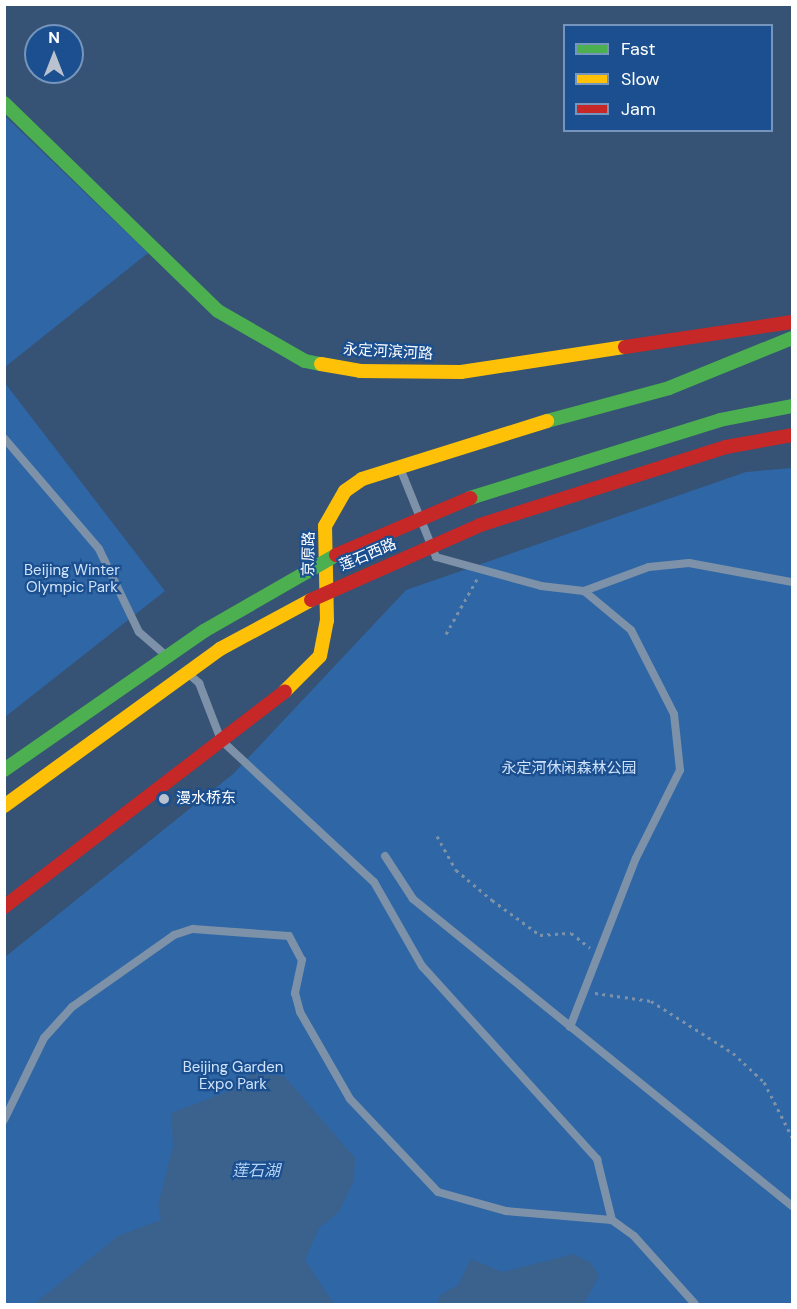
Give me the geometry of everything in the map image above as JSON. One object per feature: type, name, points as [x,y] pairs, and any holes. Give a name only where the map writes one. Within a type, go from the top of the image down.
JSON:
[{"type":"main road","name":"永定河滨河路","points":[[4,103],[218,312],[305,361],[360,371],[461,372],[792,322]]},
{"type":"main road","name":"京原路","points":[[4,907],[308,674],[320,656],[327,621],[325,526],[345,491],[399,466],[480,439],[669,388],[792,338]]},
{"type":"main road","name":"莲石西路","points":[[4,770],[204,631],[335,556],[470,498],[720,420],[792,406]]},
{"type":"main road","name":"莲石西路","points":[[4,806],[220,649],[346,582],[480,525],[651,469],[792,435]]},
{"type":"lane","points":[[4,438],[99,549],[139,632],[173,661]]},
{"type":"lane","points":[[399,466],[436,557],[584,591],[631,630],[674,714],[680,770],[636,858],[570,1027]]},
{"type":"lane","points":[[584,591],[649,567],[689,563],[792,582]]},
{"type":"lane","points":[[182,668],[199,683],[221,741],[374,882],[422,966],[597,1160],[612,1220]]},
{"type":"lane","points":[[385,856],[412,899],[792,1206]]},
{"type":"lane","points":[[4,1120],[44,1038],[72,1007],[174,935],[193,929],[267,931],[298,944],[302,960],[295,993],[300,1012],[350,1099],[438,1192],[506,1211],[612,1220],[634,1236],[695,1305]]},
{"type":"path","points":[[446,634],[482,569]]},
{"type":"path","points":[[437,836],[456,870],[492,900],[540,935],[571,933],[598,955]]},
{"type":"path","points":[[584,992],[651,1001],[733,1053],[764,1082],[792,1137]]},
{"type":"green space","points":[[4,115],[148,253],[5,367],[4,367]]},
{"type":"green space","name":"Beijing Winter Olympic Park","points":[[5,383],[165,591],[5,717]]},
{"type":"green space","points":[[792,468],[792,1304],[5,1304],[5,957],[233,774],[406,590],[746,472]]},
{"type":"water","name":"莲石湖","points":[[249,1074],[284,1076],[355,1158],[354,1180],[339,1212],[319,1228],[305,1260],[334,1304],[34,1304],[118,1236],[161,1220],[158,1205],[173,1147],[171,1113],[245,1085]]},
{"type":"water","points":[[574,1254],[591,1263],[599,1276],[584,1304],[437,1304],[440,1295],[458,1285],[471,1259],[502,1272]]},
{"type":"traffic: fast","points":[[4,103],[218,311],[305,361],[321,364]]},
{"type":"traffic: fast","points":[[547,421],[669,388],[792,338]]},
{"type":"traffic: fast","points":[[470,498],[720,420],[792,406]]},
{"type":"traffic: fast","points":[[4,770],[204,631],[336,555]]},
{"type":"traffic: slow","points":[[321,364],[360,371],[461,372],[625,347]]},
{"type":"traffic: slow","points":[[285,691],[320,656],[327,621],[325,526],[345,491],[362,479],[547,421]]},
{"type":"traffic: slow","points":[[4,806],[220,649],[311,600]]},
{"type":"traffic: jam","points":[[625,347],[792,322]]},
{"type":"traffic: jam","points":[[480,525],[726,447],[792,435]]},
{"type":"traffic: jam","points":[[336,555],[470,498]]},
{"type":"traffic: jam","points":[[311,600],[480,525]]},
{"type":"traffic: jam","points":[[4,907],[285,691]]},
{"type":"place","name":"漫水桥东","points":[[164,799]]},
{"type":"park label","name":"永定河休闲森林公园","points":[[569,769]]},
{"type":"park label","name":"Beijing Garden Expo Park","points":[[233,1076]]}]
